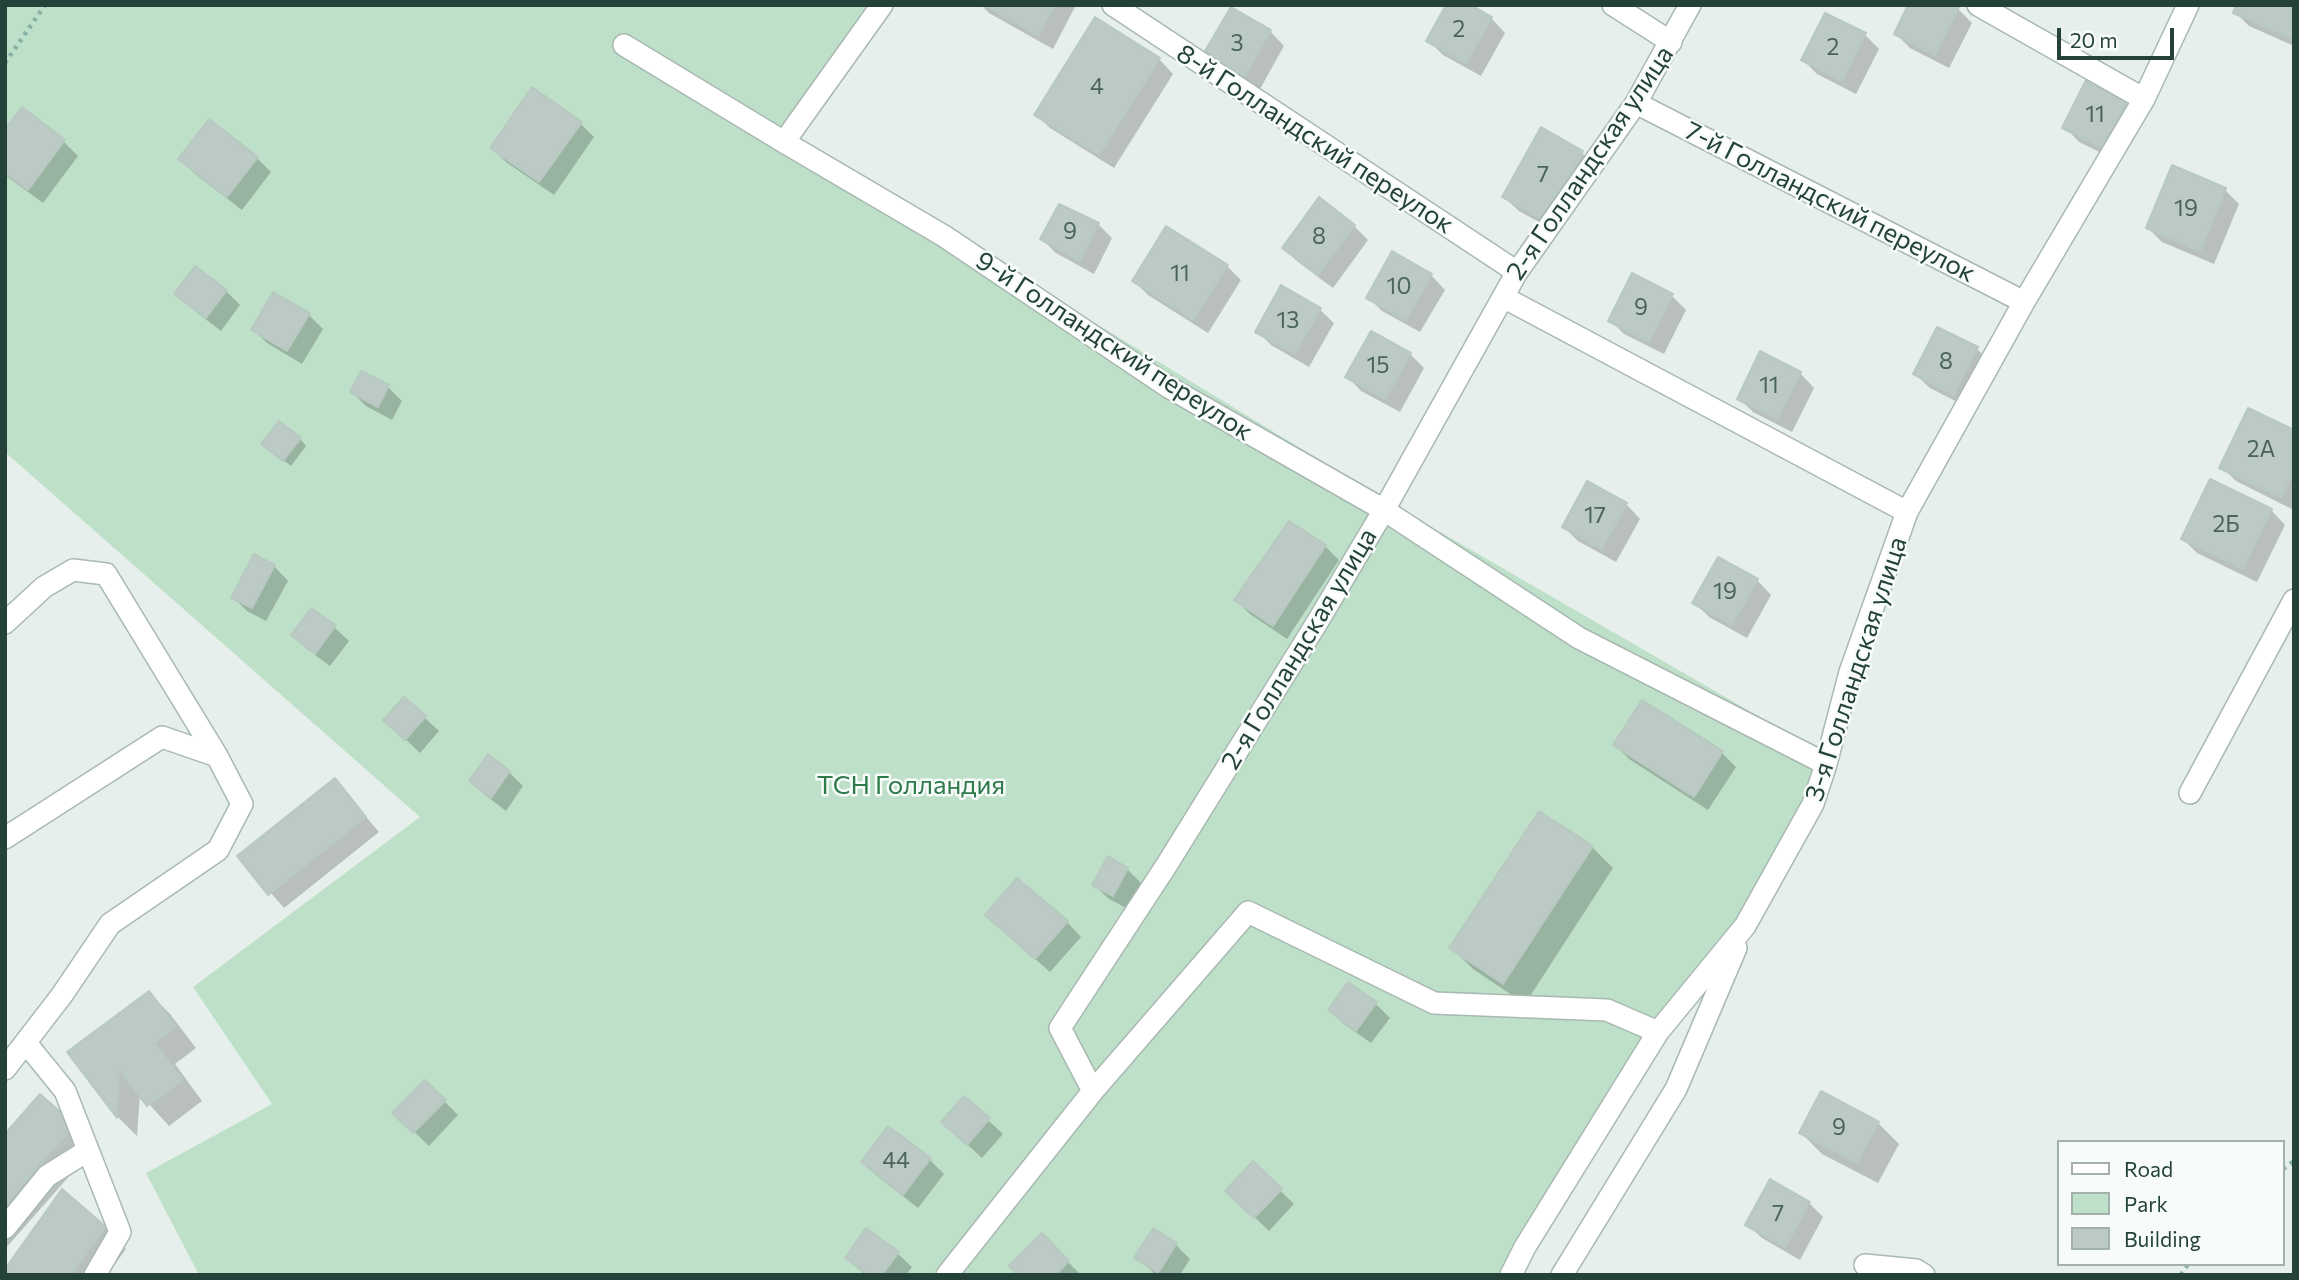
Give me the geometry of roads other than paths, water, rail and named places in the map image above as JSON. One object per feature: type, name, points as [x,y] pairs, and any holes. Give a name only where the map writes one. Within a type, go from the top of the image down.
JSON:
[{"type":"street","points":[[784,142],[882,5]]},
{"type":"street","name":"8-й Голландский переулок","points":[[1113,5],[1517,272]]},
{"type":"street","points":[[1613,5],[1671,42]]},
{"type":"street","name":"2-я Голландская улица","points":[[1093,1091],[1060,1028],[1233,760],[1384,510],[1517,272],[1636,103],[1690,5]]},
{"type":"street","points":[[1978,5],[2144,99]]},
{"type":"street","name":"3-я Голландская улица","points":[[1511,1275],[1525,1247],[1658,1032],[1745,926],[1813,804],[1850,672],[1907,512],[2024,302],[2144,99],[2188,5]]},
{"type":"street","name":"9-й Голландский переулок","points":[[624,46],[944,236],[1170,388],[1384,510],[1579,638],[1826,764]]},
{"type":"street","name":"7-й Голландский переулок","points":[[1636,103],[2024,302]]},
{"type":"street","points":[[1503,297],[1907,512]]},
{"type":"street","points":[[5,623],[44,587],[73,570],[106,575],[217,756],[242,804],[218,850],[110,924],[5,1069]]},
{"type":"street","points":[[2190,793],[2294,600]]},
{"type":"street","points":[[5,838],[162,737],[217,756]]},
{"type":"street","points":[[947,1275],[1093,1091],[1248,912],[1434,1003],[1607,1010],[1658,1032]]},
{"type":"street","points":[[1562,1275],[1676,1089],[1745,926]]},
{"type":"street","points":[[26,1043],[65,1091],[120,1232],[95,1275]]},
{"type":"street","points":[[5,1228],[47,1176],[87,1151]]},
{"type":"street","points":[[1865,1265],[1916,1270],[1924,1275]]},
{"type":"park label","name":"ТСН Голландия","points":[[911,785]]}]
